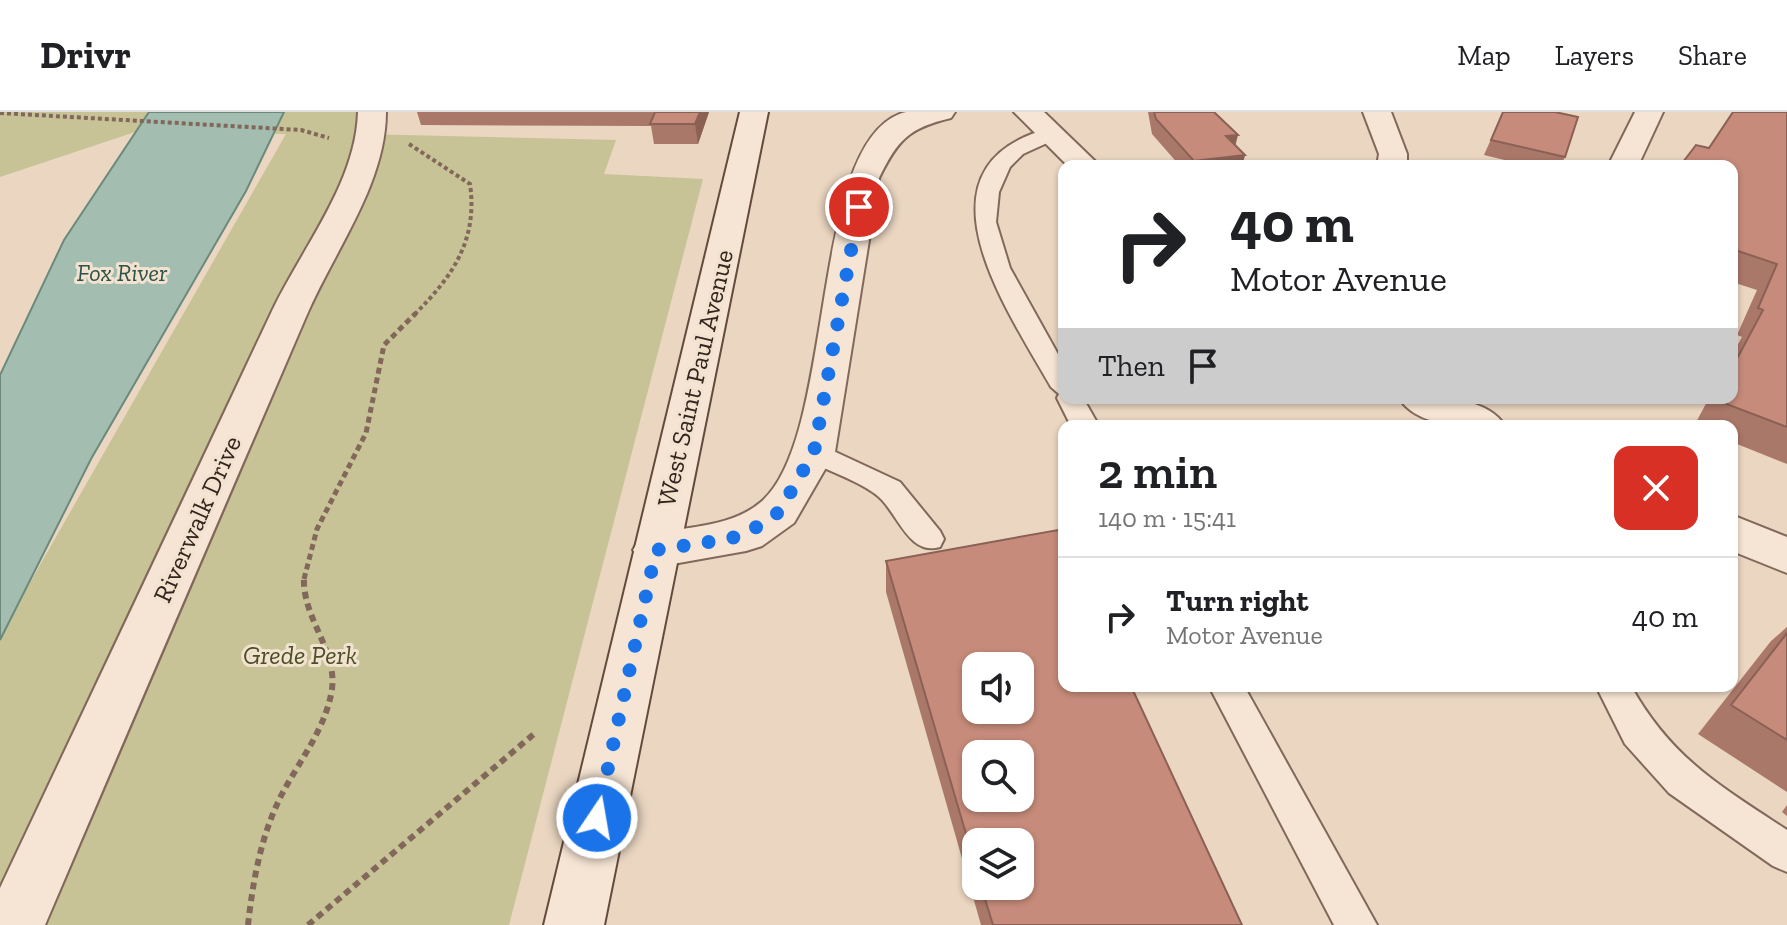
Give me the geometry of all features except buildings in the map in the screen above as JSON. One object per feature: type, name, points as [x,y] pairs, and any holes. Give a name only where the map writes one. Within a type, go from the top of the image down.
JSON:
[{"type":"street","name":"West Saint Paul Avenue","points":[[574,925],[754,112]]},
{"type":"street","points":[[656,550],[746,534],[779,512],[814,452],[864,178],[880,144],[891,133],[912,120],[941,112]]},
{"type":"street","points":[[1028,112],[1079,160]]},
{"type":"street","points":[[1377,112],[1392,160]]},
{"type":"street","points":[[1626,160],[1649,112]]},
{"type":"street","name":"Riverwalk Drive","points":[[14,925],[305,278],[350,191],[374,125],[386,127]]},
{"type":"street","points":[[1438,404],[1486,418]]},
{"type":"street","points":[[1738,535],[1787,556]]},
{"type":"lane","points":[[1051,134],[1018,149],[1002,165],[990,184],[985,203],[986,233],[998,266],[1058,376]]},
{"type":"lane","points":[[814,452],[890,489],[929,539]]},
{"type":"lane","points":[[1229,692],[1356,925]]},
{"type":"lane","points":[[1616,692],[1638,733],[1682,781],[1787,853]]},
{"type":"path","points":[[0,113],[301,130],[333,140]]},
{"type":"path","points":[[248,925],[264,839],[279,798],[324,718],[332,685],[330,658],[306,614],[303,573],[310,548],[366,435],[378,357],[384,345],[446,283],[460,261],[472,199],[470,184],[386,127]]},
{"type":"path","points":[[308,925],[534,734]]},
{"type":"green space","name":"Grede Perk","points":[[0,112],[359,112],[362,134],[616,140],[604,174],[703,179],[509,925],[0,925],[0,635],[286,134],[135,132],[0,177]]},
{"type":"water","name":"Fox River","points":[[149,112],[284,112],[246,191],[91,459],[0,640],[0,375],[64,240]]},
{"type":"route","points":[[597,818],[656,550],[746,534],[779,512],[814,452],[859,207]]}]
